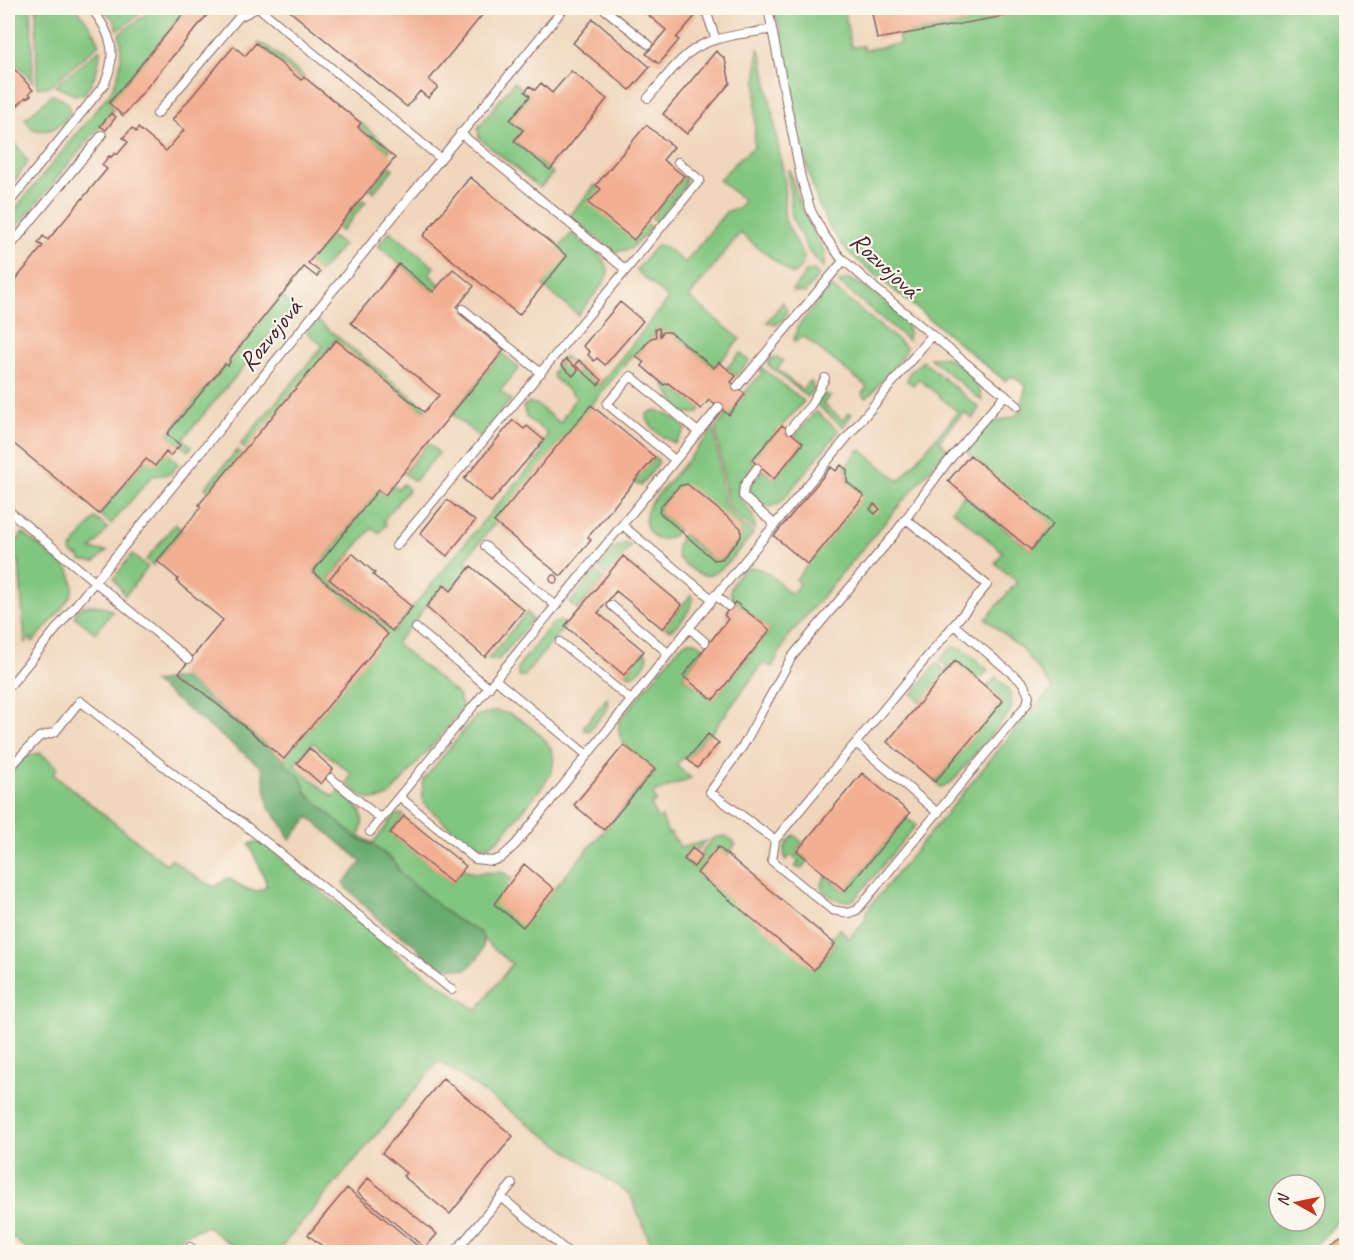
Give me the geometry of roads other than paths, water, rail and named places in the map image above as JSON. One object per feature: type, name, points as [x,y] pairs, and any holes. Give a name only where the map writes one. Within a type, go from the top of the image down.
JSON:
[{"type":"lane","points":[[8,204],[104,85],[110,71],[113,59],[109,38],[104,25],[91,8]]},
{"type":"lane","points":[[157,114],[239,16],[258,8],[440,158]]},
{"type":"lane","name":"Rozvojová","points":[[8,688],[564,8]]},
{"type":"lane","points":[[603,8],[648,44]]},
{"type":"lane","points":[[705,8],[716,40]]},
{"type":"lane","name":"Rozvojová","points":[[768,8],[801,178],[812,211],[823,233],[844,260],[1017,406]]},
{"type":"lane","points":[[648,98],[691,51],[716,40],[772,29]]},
{"type":"lane","points":[[460,133],[626,270]]},
{"type":"lane","points":[[8,249],[102,135]]},
{"type":"lane","points":[[396,546],[700,180],[678,162]]},
{"type":"lane","points":[[737,387],[844,260]]},
{"type":"lane","points":[[463,309],[541,373]]},
{"type":"lane","points":[[400,797],[475,859],[492,861],[501,858],[587,755],[713,597],[932,335]]},
{"type":"lane","points":[[675,460],[607,404],[631,376],[698,432]]},
{"type":"lane","points":[[790,429],[811,405],[825,378]]},
{"type":"lane","points":[[775,840],[710,792],[743,747],[791,658],[906,519],[946,464],[1005,395]]},
{"type":"lane","points":[[370,832],[719,407]]},
{"type":"lane","points":[[757,468],[744,486],[743,496],[774,524]]},
{"type":"lane","points":[[8,510],[188,659]]},
{"type":"lane","points":[[906,519],[987,585],[775,840],[772,861],[832,910],[849,913],[857,910],[1027,704],[1029,696],[1023,683],[954,625]]},
{"type":"lane","points":[[622,525],[713,597],[728,606]]},
{"type":"lane","points":[[485,546],[556,606]]},
{"type":"lane","points":[[611,606],[669,653]]},
{"type":"lane","points":[[416,628],[489,688]]},
{"type":"lane","points":[[688,628],[705,642]]},
{"type":"lane","points":[[560,642],[631,700]]},
{"type":"lane","points":[[496,680],[587,755]]},
{"type":"lane","points":[[8,771],[11,763],[39,737],[55,732],[80,701],[198,793],[241,822],[453,990]]},
{"type":"lane","points":[[856,743],[938,813]]},
{"type":"lane","points":[[331,778],[381,819]]},
{"type":"lane","points":[[455,1252],[512,1184]]},
{"type":"lane","points":[[501,1197],[568,1252]]}]
